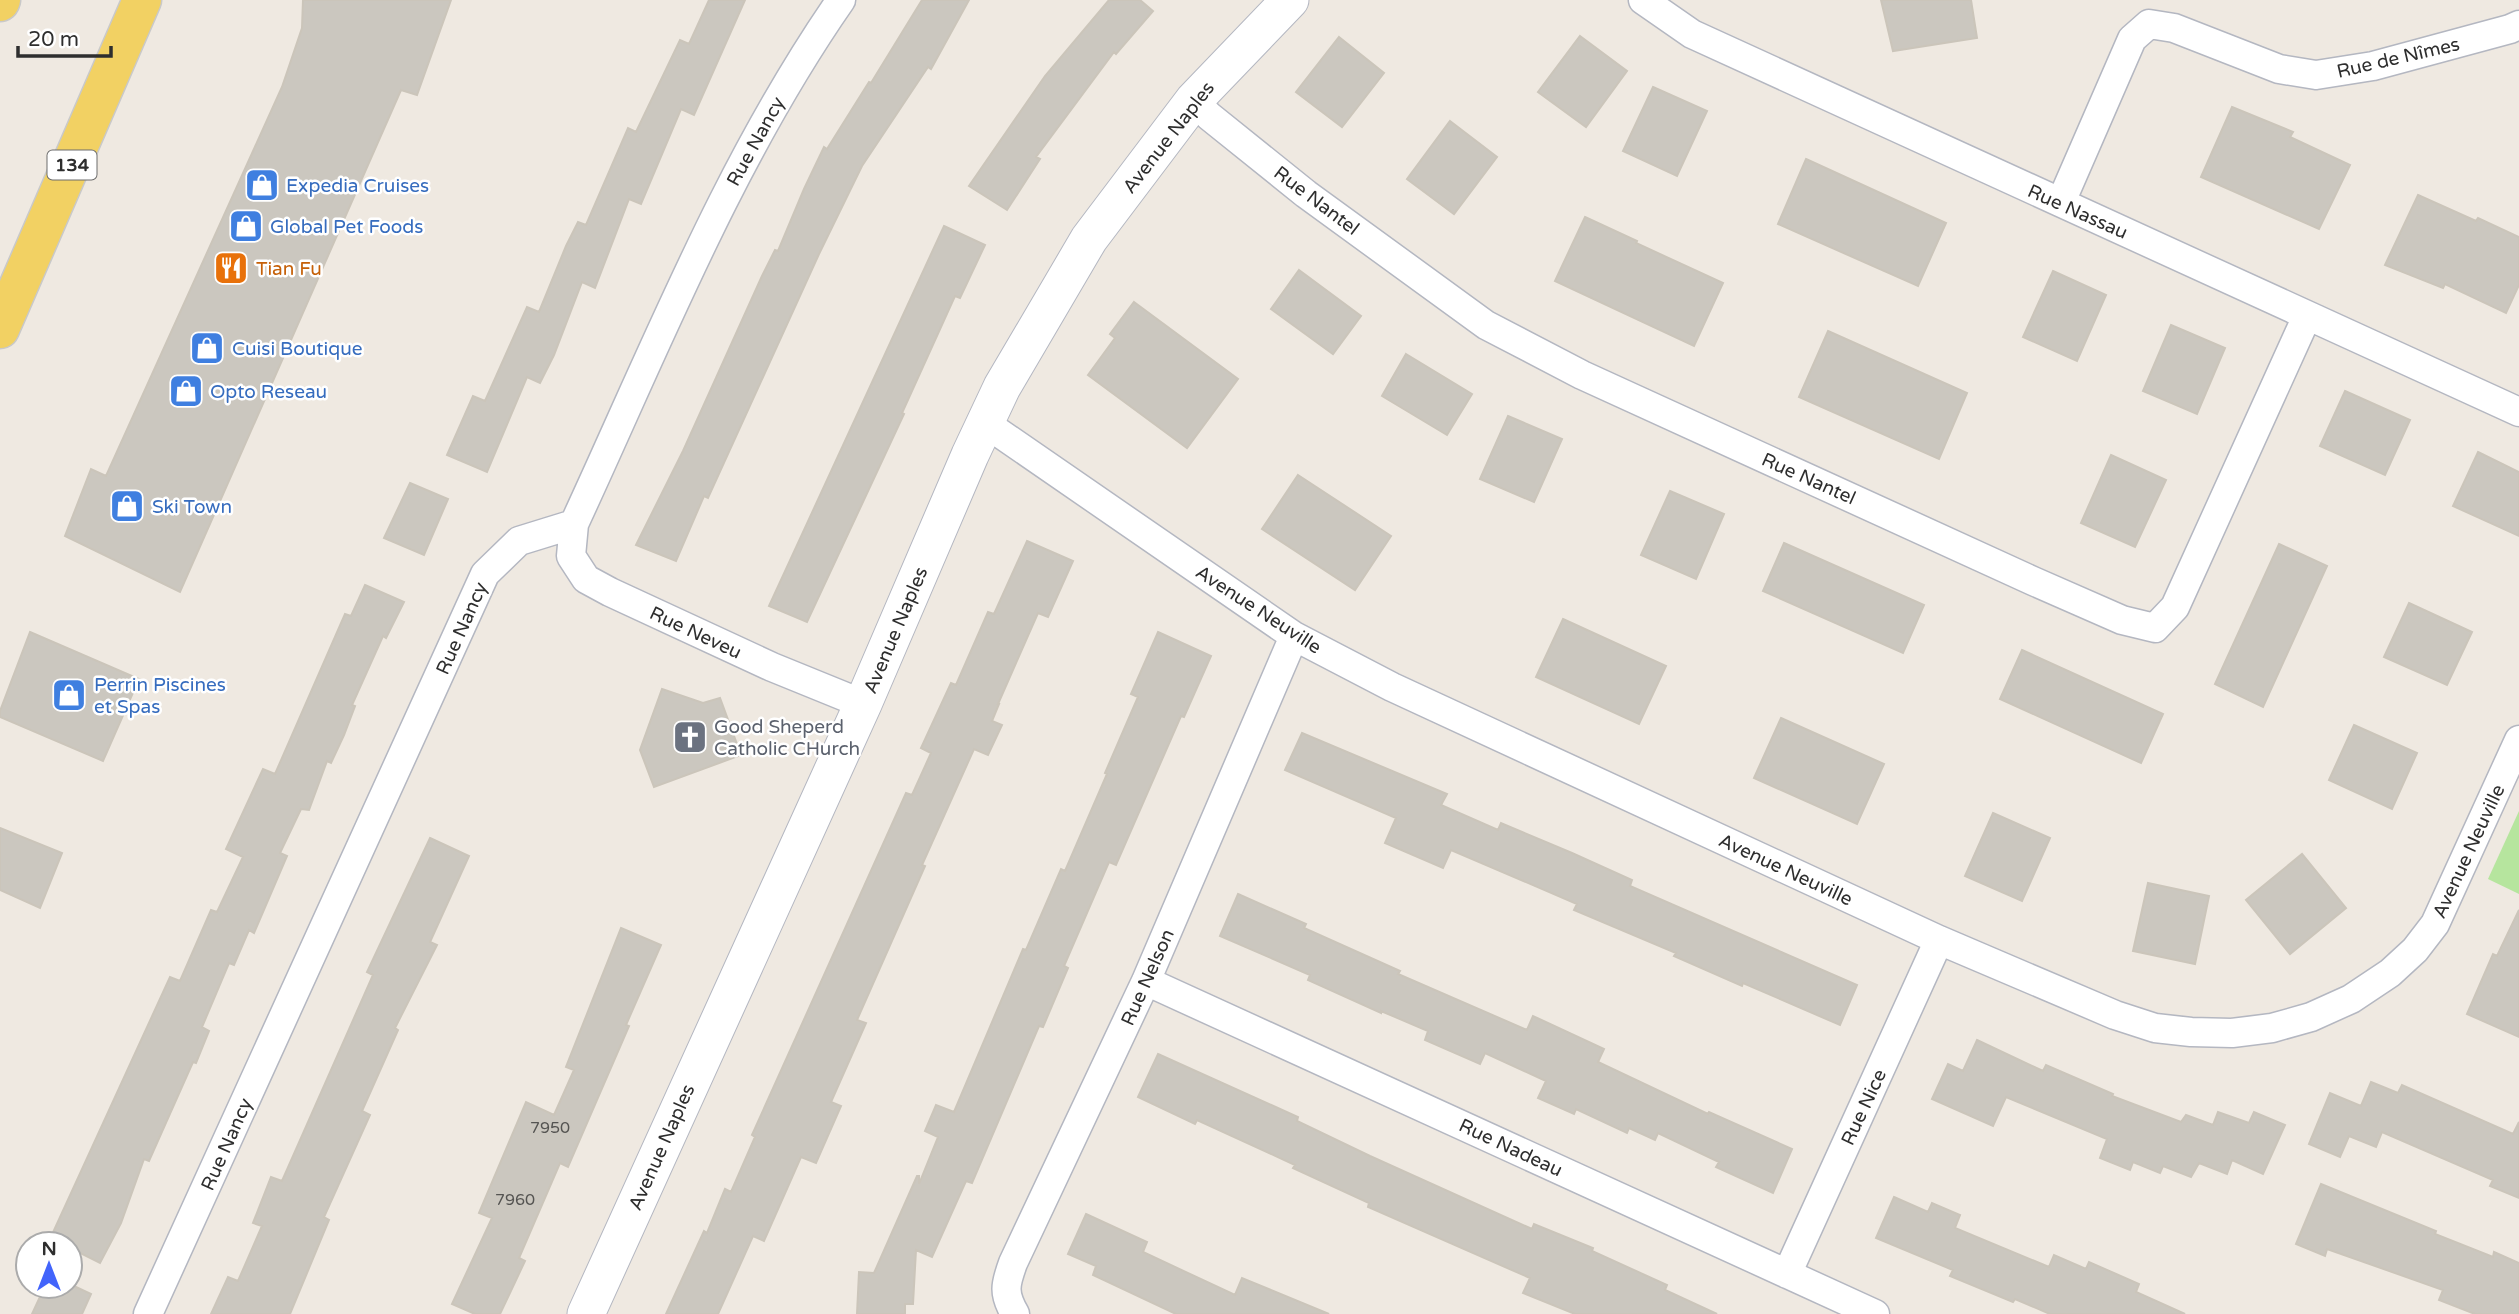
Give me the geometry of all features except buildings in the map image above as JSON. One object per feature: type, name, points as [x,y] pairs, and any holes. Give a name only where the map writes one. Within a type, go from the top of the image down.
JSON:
[{"type":"main road","name":"134","points":[[0,329],[142,0]]},
{"type":"street","name":"Rue Nancy","points":[[148,1314],[485,574],[519,541],[574,524],[707,233],[759,132],[811,43],[841,0]]},
{"type":"street","name":"Avenue Naples","points":[[586,1314],[863,704],[1002,387],[1089,239],[1194,100],[1290,0]]},
{"type":"street","name":"Rue Nassau","points":[[1643,0],[1692,34],[2519,412]]},
{"type":"street","name":"Rue de Nîmes","points":[[2061,202],[2132,39],[2149,24],[2174,28],[2279,69],[2316,75],[2373,66],[2510,29],[2519,24]]},
{"type":"street","name":"Rue Nantel","points":[[1194,100],[1209,116],[1306,194],[1486,326],[1582,375],[2033,581],[2122,620],[2155,628],[2175,607],[2307,316]]},
{"type":"street","name":"Avenue Neuville","points":[[985,422],[1294,636],[1392,687],[1939,940],[2115,1016],[2155,1028],[2232,1033],[2272,1028],[2311,1017],[2351,999],[2390,973],[2415,950],[2435,924],[2519,740]]},
{"type":"street","name":"Rue Neveu","points":[[574,524],[571,556],[586,579],[772,667],[863,704]]},
{"type":"street","name":"Rue Nelson","points":[[1016,1314],[1007,1299],[1006,1283],[1013,1263],[1146,981],[1294,636]]},
{"type":"street","name":"Rue Nice","points":[[1787,1273],[1939,940]]},
{"type":"street","name":"Rue Nadeau","points":[[1146,981],[1875,1314]]},
{"type":"green space","points":[[2519,811],[2519,894],[2488,879]]},
{"type":"place","name":"Expedia Cruises","points":[[262,185]]},
{"type":"place","name":"Global Pet Foods","points":[[246,226]]},
{"type":"place","name":"Tian Fu","points":[[231,268]]},
{"type":"place","name":"Cuisi Boutique","points":[[207,348]]},
{"type":"place","name":"Opto Reseau","points":[[186,391]]},
{"type":"place","name":"Ski Town","points":[[127,506]]},
{"type":"place","name":"Perrin Piscines et Spas","points":[[69,695]]},
{"type":"place","name":"Good Sheperd Catholic CHurch","points":[[690,737]]}]
